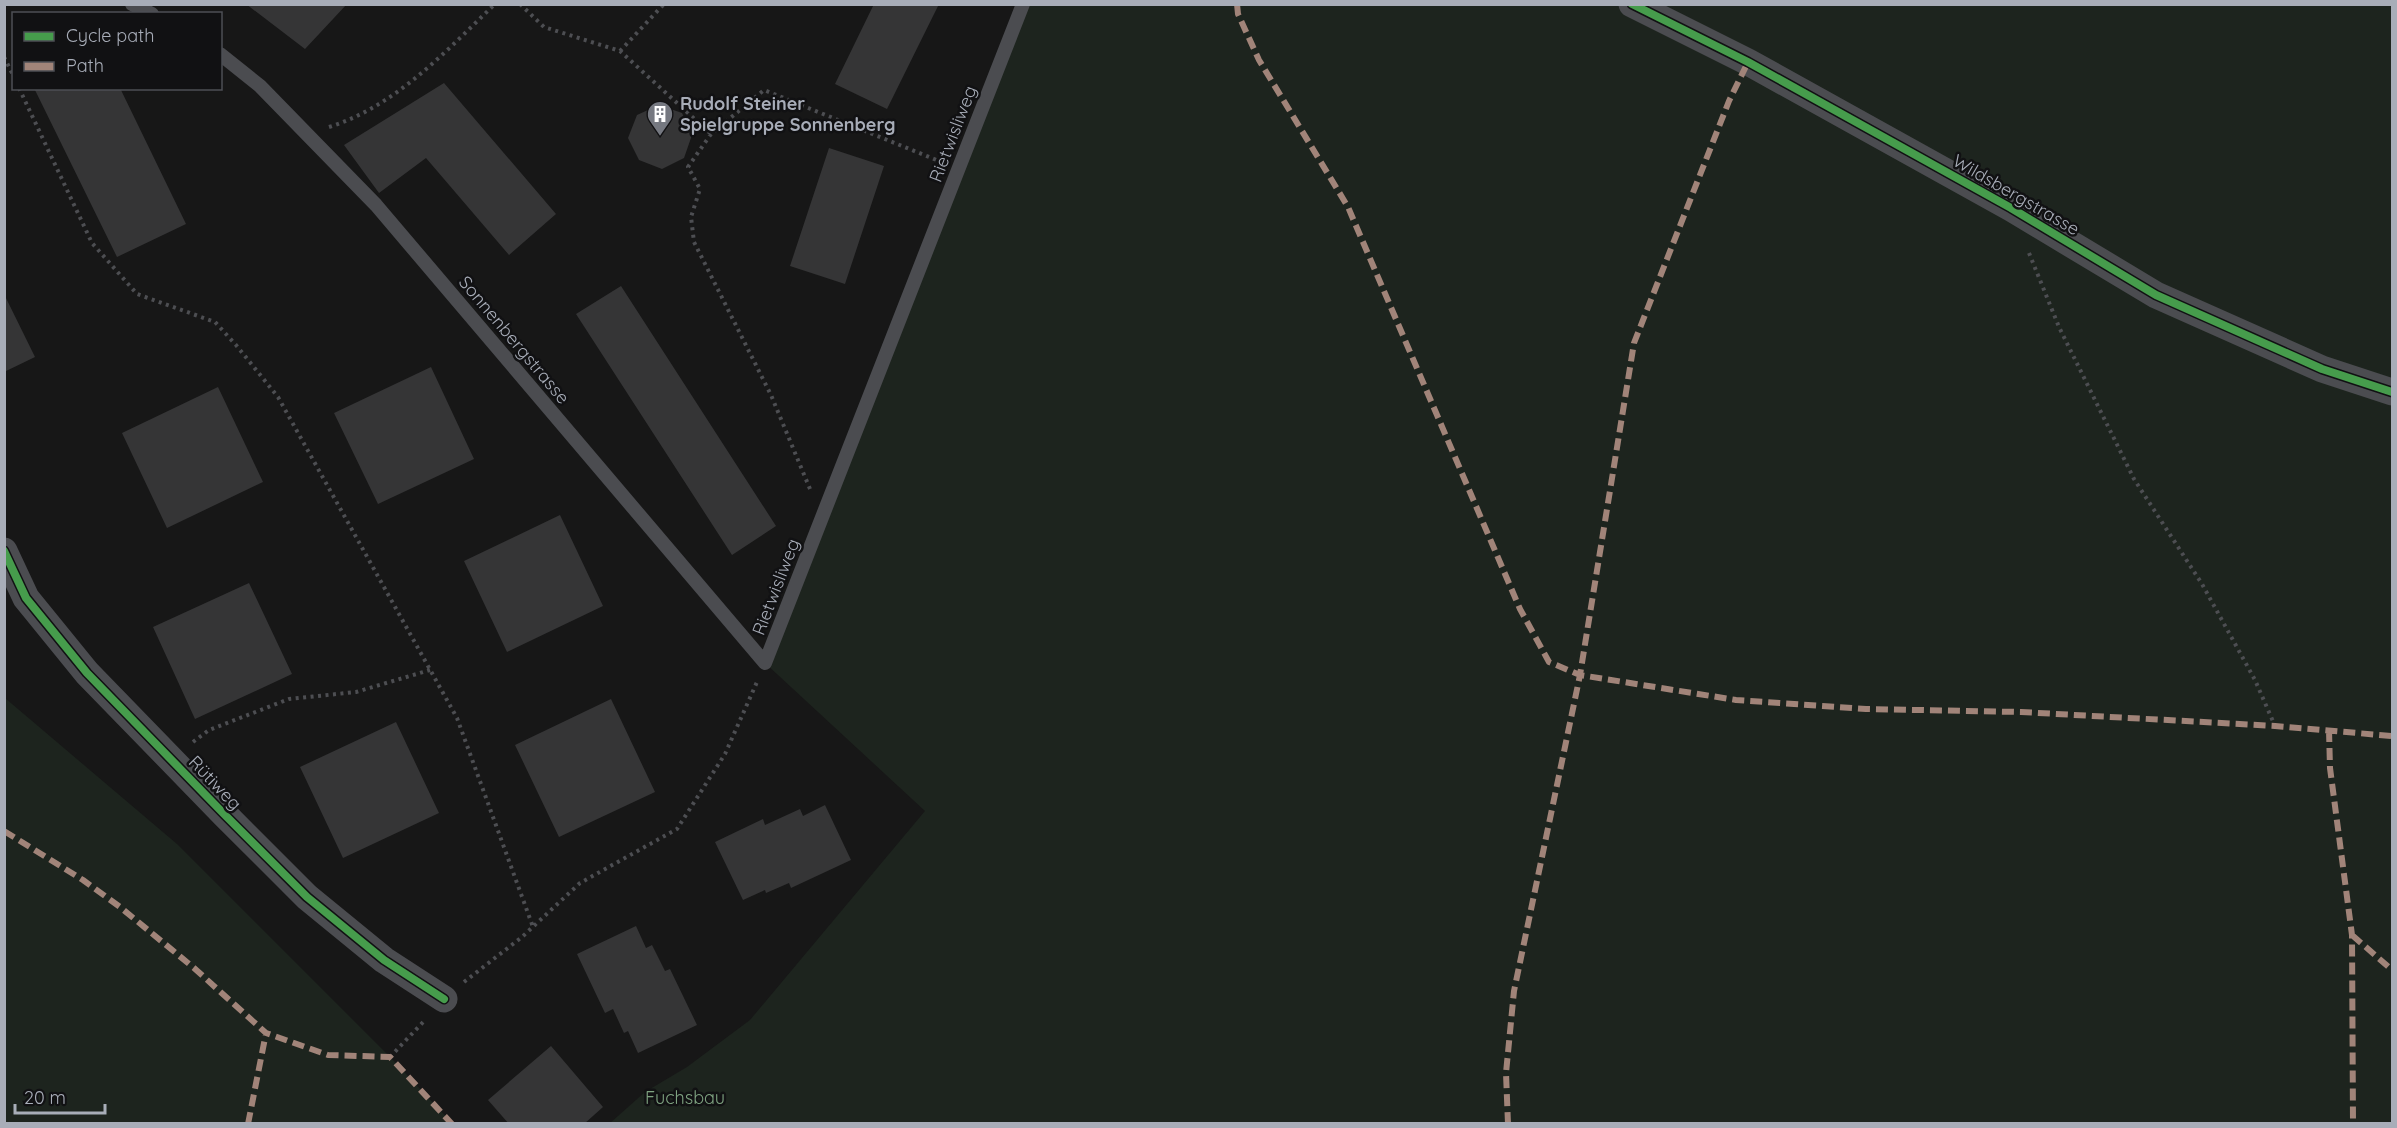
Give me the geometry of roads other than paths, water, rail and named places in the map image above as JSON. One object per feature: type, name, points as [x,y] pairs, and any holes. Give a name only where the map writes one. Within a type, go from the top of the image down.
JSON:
[{"type":"street","name":"Wildsbergstrasse","points":[[1632,4],[1758,68],[2011,208],[2156,295],[2322,369],[2392,392]]},
{"type":"street","name":"Rütiweg","points":[[4,551],[26,598],[87,673],[171,759],[308,897],[384,960],[444,999]]},
{"type":"lane","points":[[132,4],[148,12]]},
{"type":"lane","name":"Rietwisliweg","points":[[765,663],[1023,4]]},
{"type":"lane","name":"Sonnenbergstrasse","points":[[222,56],[260,86],[376,206],[765,663]]},
{"type":"place","name":"Rudolf Steiner Spielgruppe Sonnenberg","points":[[660,137]]},
{"type":"park label","name":"Fuchsbau","points":[[685,1098]]}]
